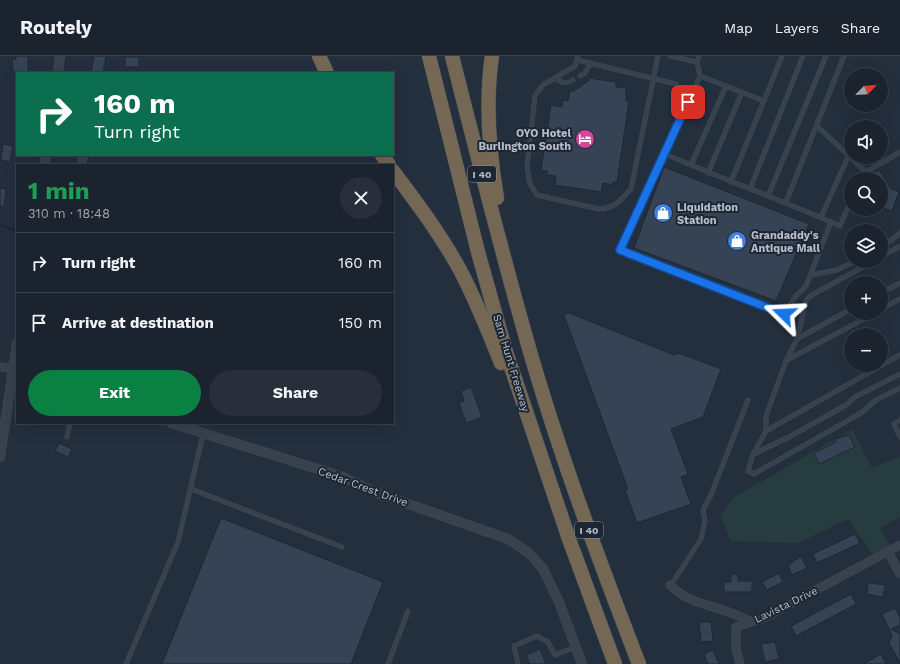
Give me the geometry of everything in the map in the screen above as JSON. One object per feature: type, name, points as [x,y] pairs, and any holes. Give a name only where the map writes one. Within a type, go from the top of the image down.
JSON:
[{"type":"highway","points":[[319,56],[327,72]]},
{"type":"highway","name":"Sam Hunt Freeway","points":[[429,56],[476,244],[503,344],[551,487],[616,664]]},
{"type":"highway","name":"Sam Hunt Freeway","points":[[452,56],[513,291],[561,449],[639,664]]},
{"type":"highway","points":[[492,56],[489,80],[489,140],[513,291]]},
{"type":"highway","points":[[394,172],[434,228],[471,291],[551,487]]},
{"type":"street","points":[[58,72],[60,56]]},
{"type":"street","points":[[0,457],[16,356]]},
{"type":"street","points":[[0,367],[15,370]]},
{"type":"street","name":"Cedar Crest Drive","points":[[174,424],[343,477],[377,493],[508,539],[529,553],[543,570],[559,602],[582,664]]},
{"type":"street","name":"Lavista Drive","points":[[670,586],[684,597],[731,613],[751,622],[768,615],[900,545]]},
{"type":"street","points":[[888,552],[900,574]]},
{"type":"street","points":[[740,664],[736,649],[736,627],[751,622]]},
{"type":"lane","points":[[658,56],[653,77],[631,189],[621,200],[609,209],[538,196],[530,184],[528,167],[535,96],[543,85],[575,66],[578,58],[591,63],[653,77],[676,84]]},
{"type":"lane","points":[[670,56],[697,62]]},
{"type":"lane","points":[[700,56],[697,62],[700,76],[620,250],[784,314],[796,296],[806,286],[831,222]]},
{"type":"lane","points":[[731,182],[782,56]]},
{"type":"lane","points":[[750,189],[803,56]]},
{"type":"lane","points":[[768,196],[826,56]]},
{"type":"lane","points":[[786,202],[844,56]]},
{"type":"lane","points":[[580,76],[585,73],[591,63]]},
{"type":"lane","points":[[700,76],[764,101]]},
{"type":"lane","points":[[555,78],[568,84],[573,80]]},
{"type":"lane","points":[[691,165],[726,86]]},
{"type":"lane","points":[[708,173],[742,92]]},
{"type":"lane","points":[[817,126],[844,150]]},
{"type":"lane","points":[[858,164],[866,172],[900,152]]},
{"type":"lane","points":[[665,154],[708,173],[786,202],[840,226],[844,216]]},
{"type":"lane","points":[[821,217],[845,164]]},
{"type":"lane","points":[[888,242],[900,233]]},
{"type":"lane","points":[[888,253],[900,246]]},
{"type":"lane","points":[[811,275],[837,270],[844,266]]},
{"type":"lane","points":[[861,268],[810,296],[806,301],[797,339],[786,360],[766,416],[766,430],[753,454],[748,471],[754,474],[861,414],[876,400],[900,388]]},
{"type":"lane","points":[[888,289],[900,283]]},
{"type":"lane","points":[[888,305],[900,299]]},
{"type":"lane","points":[[797,339],[844,313]]},
{"type":"lane","points":[[786,360],[862,320]]},
{"type":"lane","points":[[766,430],[900,355]]},
{"type":"lane","points":[[753,454],[793,435],[846,405],[855,397],[900,374]]},
{"type":"lane","points":[[670,586],[701,539],[704,521],[703,510],[711,495],[748,400]]},
{"type":"lane","points":[[900,420],[894,424],[900,437]]},
{"type":"lane","points":[[67,437],[70,424]]},
{"type":"lane","points":[[126,664],[178,542],[191,489],[197,454],[204,434]]},
{"type":"lane","points":[[191,489],[342,547]]},
{"type":"lane","points":[[388,664],[408,611]]},
{"type":"lane","points":[[518,664],[514,646],[537,636],[548,642],[555,654],[576,647]]},
{"type":"green space","points":[[852,429],[872,468],[900,456],[900,517],[880,528],[891,548],[874,557],[848,519],[799,543],[731,541],[720,517],[733,498]]},
{"type":"building","points":[[16,56],[28,56],[28,72],[13,71],[12,59],[16,60]]},
{"type":"building","points":[[94,56],[106,56],[103,72],[91,72]]},
{"type":"building","points":[[125,57],[139,57],[139,67],[125,67]]},
{"type":"building","name":"OYO Hotel Burlington South","points":[[589,78],[616,82],[616,87],[626,88],[626,101],[629,101],[617,182],[613,182],[613,185],[603,183],[601,192],[555,185],[556,176],[547,175],[547,171],[541,170],[551,105],[562,107],[563,100],[568,101],[570,91],[574,91],[588,81]]},
{"type":"building","points":[[3,144],[13,146],[10,162],[1,160]]},
{"type":"building","points":[[77,156],[89,156],[87,164],[76,164]]},
{"type":"building","points":[[664,167],[809,224],[776,301],[634,248]]},
{"type":"building","points":[[888,184],[891,189],[899,192],[892,211],[888,210]]},
{"type":"building","points":[[0,188],[6,189],[4,206],[0,206]]},
{"type":"building","points":[[569,313],[674,355],[679,353],[721,369],[703,417],[671,429],[688,474],[681,477],[691,504],[637,523],[625,490],[628,489],[564,315]]},
{"type":"building","points":[[471,387],[482,417],[466,423],[459,403],[464,401],[461,391]]},
{"type":"building","points":[[849,435],[855,447],[819,464],[814,453],[836,442],[835,439]]},
{"type":"building","points":[[59,443],[72,449],[68,457],[55,451]]},
{"type":"building","points":[[221,518],[383,582],[351,664],[162,664]]},
{"type":"building","points":[[855,534],[860,543],[817,563],[813,554]]},
{"type":"building","points":[[801,556],[807,568],[792,575],[788,566]]},
{"type":"building","points":[[779,573],[783,582],[767,590],[762,582]]},
{"type":"building","points":[[731,574],[738,574],[738,581],[752,581],[752,592],[724,592],[724,582],[731,582]]},
{"type":"building","points":[[868,583],[885,585],[883,597],[867,594]]},
{"type":"building","points":[[851,594],[856,604],[796,636],[791,626]]},
{"type":"building","points":[[895,608],[900,618],[900,625],[891,629],[900,634],[900,663],[889,643],[892,635],[882,614]]},
{"type":"building","points":[[699,622],[711,622],[713,641],[701,642]]},
{"type":"building","points":[[775,642],[779,659],[765,662],[761,644]]},
{"type":"building","points":[[540,649],[546,664],[530,664],[526,655]]},
{"type":"building","points":[[713,650],[719,664],[708,664],[704,654]]},
{"type":"building","points":[[881,654],[886,664],[864,664]]},
{"type":"waterway","points":[[0,225],[16,231]]},
{"type":"place","name":"OYO Hotel Burlington South","points":[[585,139]]},
{"type":"place","name":"Liquidation Station","points":[[663,213]]},
{"type":"place","name":"Grandaddy's Antique Mall","points":[[737,241]]},
{"type":"route","points":[[688,102],[620,250],[784,314]]}]
